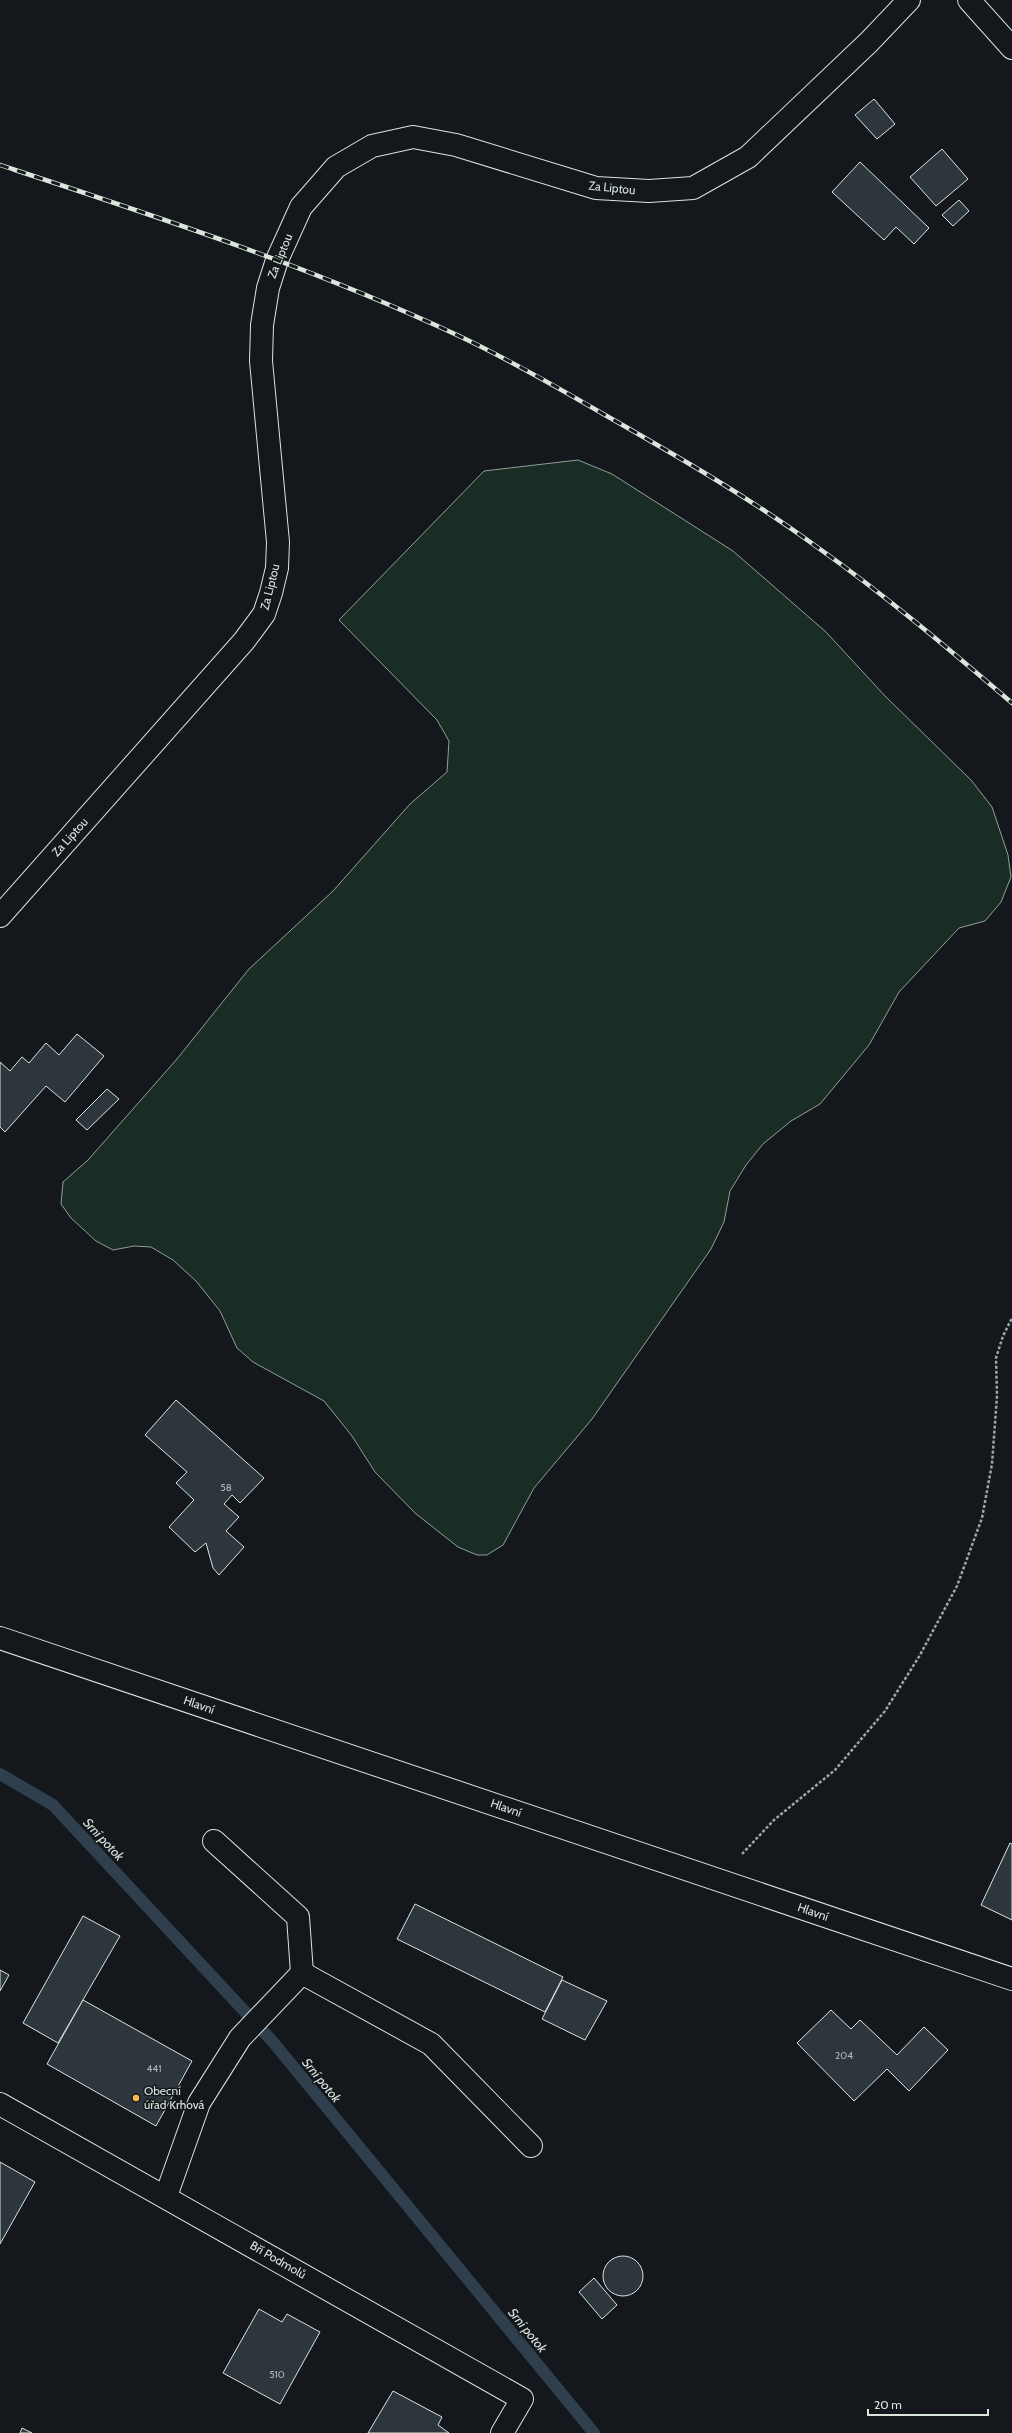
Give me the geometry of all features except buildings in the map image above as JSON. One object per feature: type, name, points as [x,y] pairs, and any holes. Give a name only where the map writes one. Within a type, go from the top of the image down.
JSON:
[{"type":"street","name":"Za Liptou","points":[[0,916],[244,641],[264,614],[277,568],[278,542],[261,361],[262,325],[268,288],[277,260],[301,207],[336,167],[372,146],[413,137],[456,145],[596,188],[650,191],[693,188],[748,157],[869,42],[909,0]]},
{"type":"street","points":[[969,0],[1012,48]]},
{"type":"street","name":"Hlavní","points":[[0,1638],[1012,1979]]},
{"type":"street","points":[[166,2196],[199,2103],[240,2038],[302,1973],[298,1918],[214,1841]]},
{"type":"street","points":[[302,1973],[430,2044],[531,2146]]},
{"type":"street","name":"Bří Podmolů","points":[[0,2104],[166,2196],[522,2399],[502,2433]]},
{"type":"path","points":[[726,1882],[746,1850],[774,1820],[835,1770],[885,1711],[920,1655],[957,1586],[982,1518],[992,1464],[997,1396],[996,1358],[1003,1336],[1012,1318]]},
{"type":"green space","points":[[578,460],[612,474],[733,551],[826,632],[885,696],[971,780],[992,807],[1008,855],[1011,877],[1001,902],[985,921],[959,928],[899,992],[869,1045],[820,1104],[791,1121],[763,1144],[746,1165],[730,1191],[724,1222],[711,1249],[592,1419],[534,1488],[503,1545],[487,1555],[477,1555],[458,1547],[415,1513],[375,1472],[352,1436],[324,1401],[253,1362],[237,1348],[220,1311],[196,1281],[173,1260],[151,1247],[134,1246],[113,1250],[96,1241],[71,1218],[61,1204],[63,1182],[88,1160],[177,1059],[249,969],[333,891],[410,804],[447,772],[449,741],[437,720],[339,620],[484,471]]},
{"type":"waterway","name":"Srní potok","points":[[0,1774],[53,1805],[273,2042],[594,2433]]},
{"type":"railway","points":[[0,165],[116,203],[288,264],[401,310],[514,363],[686,462],[766,511],[842,565],[892,603],[1012,703]]},
{"type":"place","name":"Obecní úřad Krhová","points":[[136,2098]]}]
